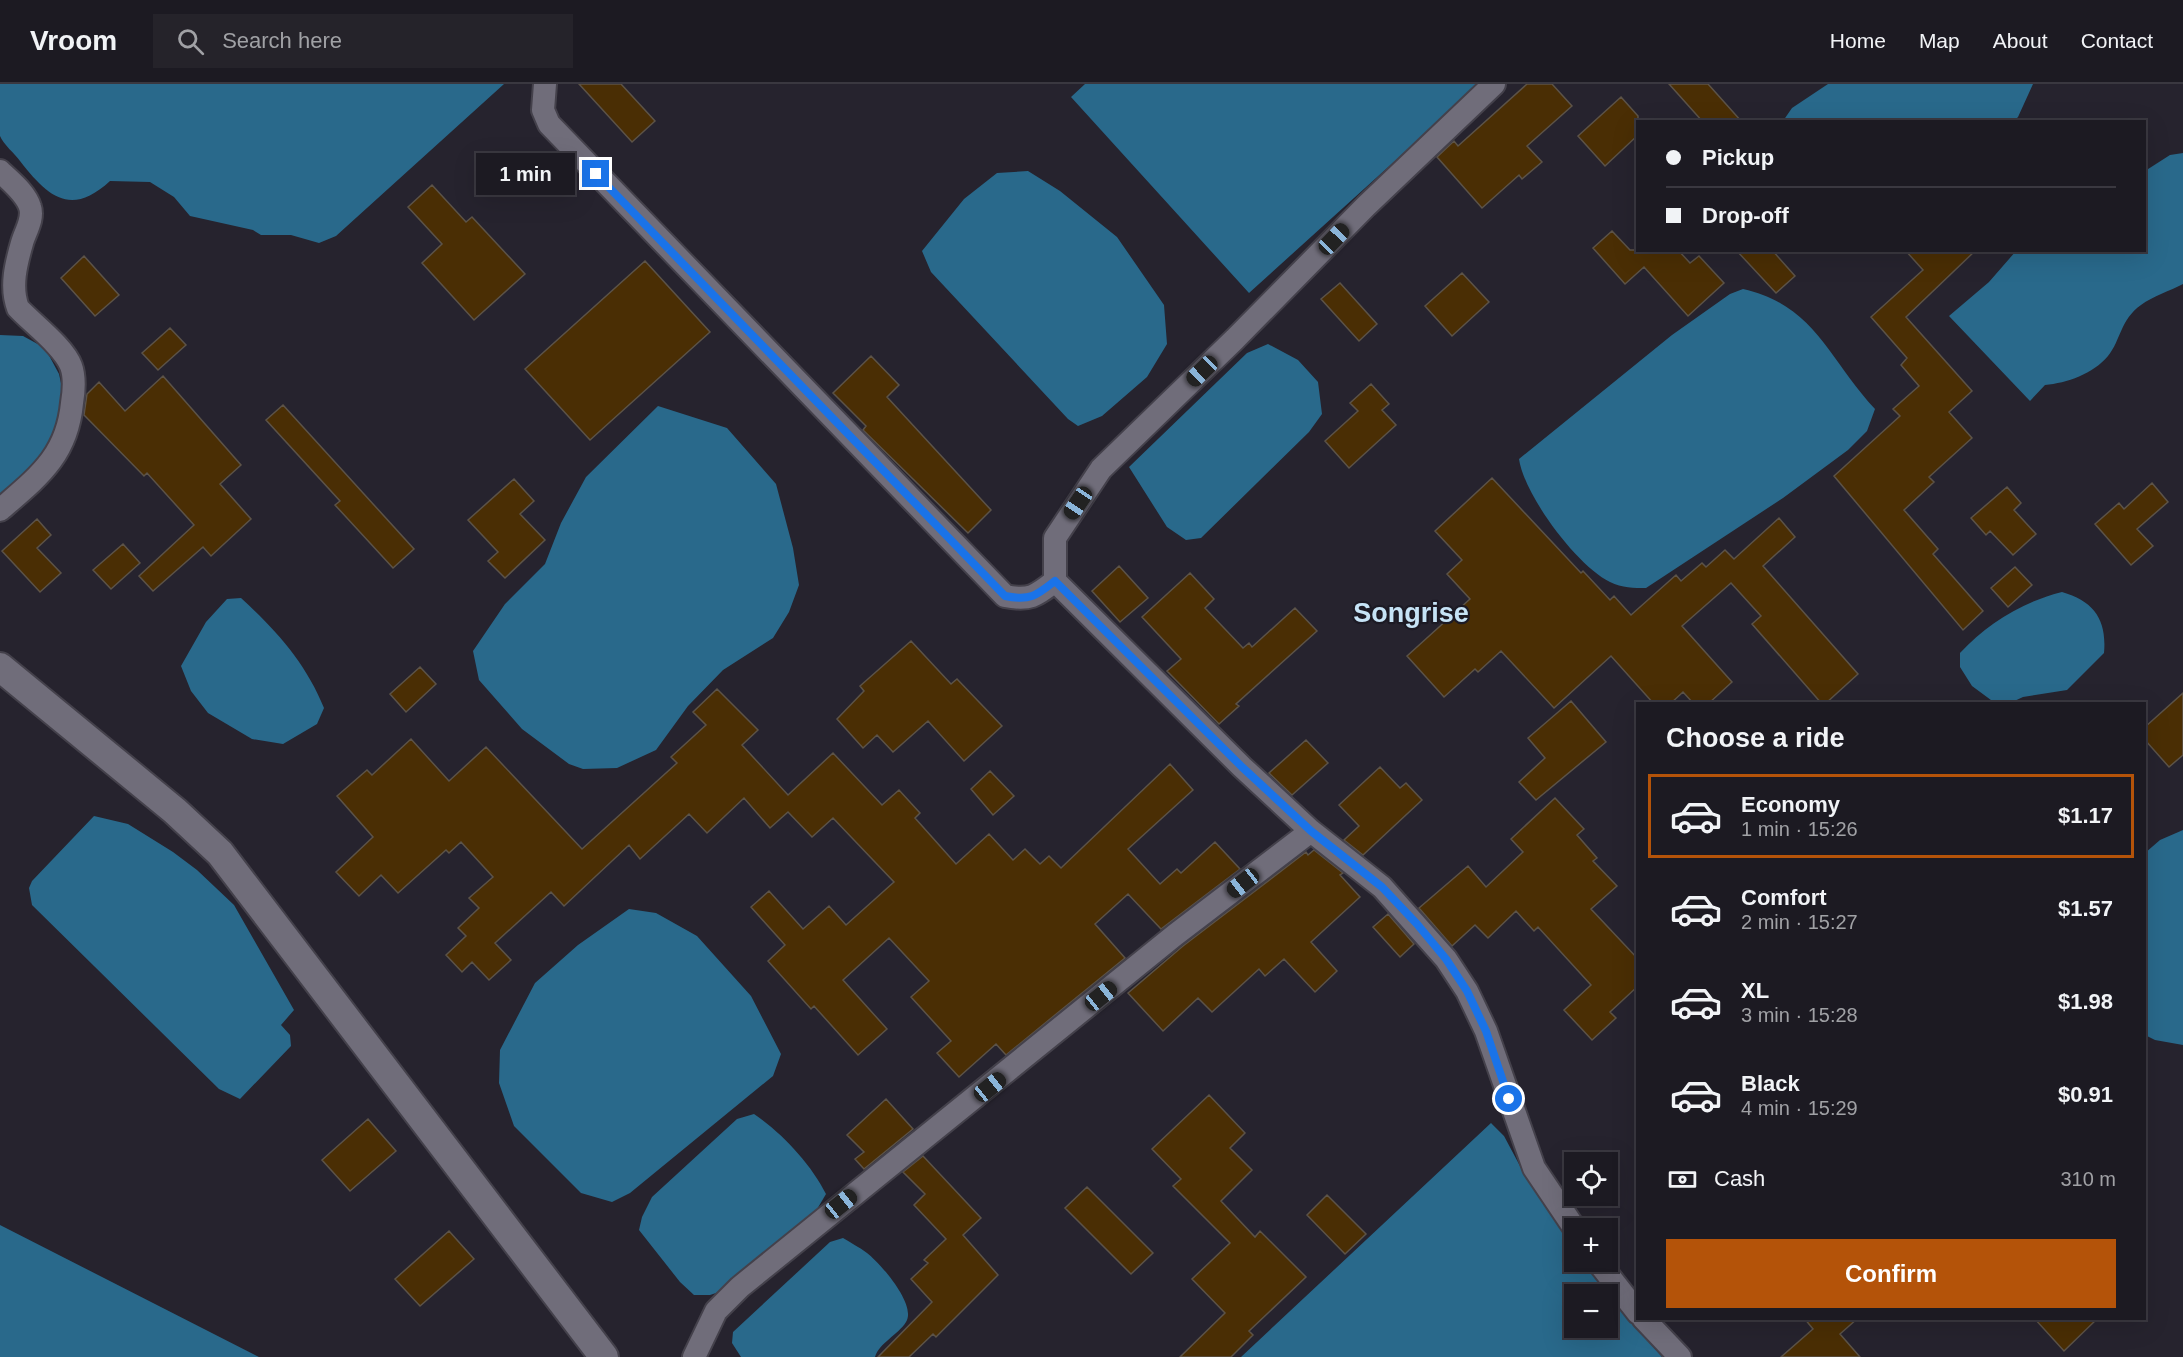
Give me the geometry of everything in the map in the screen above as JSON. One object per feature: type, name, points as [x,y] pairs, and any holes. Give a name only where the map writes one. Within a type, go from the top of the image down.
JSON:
[{"type":"street","points":[[545,84],[543,110],[549,124],[1005,596],[1023,600],[1039,594],[1055,581]]},
{"type":"street","points":[[1494,84],[1366,206],[1235,339],[1101,469],[1055,538],[1055,581],[1242,767],[1311,831],[1382,887],[1446,959],[1467,991],[1486,1031],[1534,1168],[1568,1218]]},
{"type":"street","points":[[0,171],[30,207],[30,220],[22,243],[14,297],[18,308],[65,356],[71,365],[74,378],[70,428],[57,454],[35,479],[0,510]]},
{"type":"street","points":[[0,667],[175,811],[220,853],[604,1357]]},
{"type":"street","points":[[694,1357],[716,1311],[740,1287],[1175,935],[1311,831]]},
{"type":"street","points":[[1606,1272],[1636,1310]]},
{"type":"street","points":[[1645,1320],[1680,1357]]},
{"type":"water","points":[[0,84],[504,84],[336,236],[319,243],[291,235],[261,235],[253,230],[190,216],[174,197],[150,182],[110,181],[96,192],[72,200],[50,193],[30,174],[0,136]]},
{"type":"water","points":[[1085,84],[1480,84],[1249,293],[1071,97]]},
{"type":"water","points":[[1828,84],[2033,84],[2015,120],[1784,120],[1792,108]]},
{"type":"water","points":[[2183,153],[2183,284],[2151,299],[2134,311],[2108,356],[2095,368],[2071,380],[2045,385],[2030,401],[1949,316],[1989,282],[2015,252],[2146,252],[2146,170],[2170,155]]},
{"type":"water","points":[[1028,171],[1060,191],[1117,237],[1164,305],[1167,344],[1147,377],[1102,416],[1078,426],[1068,419],[931,272],[922,251],[964,199],[997,173]]},
{"type":"water","points":[[1743,289],[1767,297],[1788,308],[1819,337],[1875,409],[1867,431],[1848,450],[1783,498],[1646,588],[1624,587],[1610,582],[1583,561],[1554,528],[1531,491],[1519,459],[1672,335],[1730,294]]},
{"type":"water","points":[[0,335],[23,336],[45,348],[59,374],[63,392],[60,421],[43,459],[0,503]]},
{"type":"water","points":[[1268,344],[1298,360],[1318,382],[1322,414],[1309,432],[1201,538],[1186,540],[1167,527],[1129,467],[1247,353]]},
{"type":"water","points":[[658,406],[727,428],[776,484],[793,548],[799,585],[789,612],[773,638],[723,670],[688,706],[656,750],[617,768],[583,769],[569,764],[522,729],[479,680],[473,651],[505,604],[545,564],[561,523],[586,477]]},
{"type":"water","points":[[2062,592],[2090,607],[2096,614],[2103,631],[2104,653],[2067,690],[2023,697],[2012,702],[1994,702],[1972,686],[1960,667],[1960,653],[1970,642],[2006,615],[2047,596]]},
{"type":"water","points":[[241,598],[289,648],[308,676],[324,708],[317,724],[283,744],[252,739],[208,713],[191,691],[181,666],[206,622],[227,599]]},
{"type":"water","points":[[94,816],[128,824],[173,852],[197,870],[234,905],[294,1010],[281,1025],[290,1035],[291,1046],[240,1099],[219,1089],[32,905],[29,888],[32,881]]},
{"type":"water","points":[[2183,830],[2183,1045],[2155,1040],[2146,1036],[2146,852],[2160,840]]},
{"type":"water","points":[[629,909],[656,913],[697,936],[751,996],[781,1054],[773,1076],[630,1193],[612,1202],[581,1193],[514,1126],[499,1083],[500,1050],[535,983],[578,945]]},
{"type":"water","points":[[754,1114],[775,1130],[795,1150],[826,1194],[816,1211],[722,1291],[710,1295],[694,1295],[680,1282],[639,1230],[642,1217],[652,1197],[737,1119]]},
{"type":"water","points":[[1491,1123],[1504,1136],[1527,1179],[1564,1233],[1564,1272],[1591,1272],[1600,1284],[1564,1284],[1564,1338],[1618,1338],[1618,1307],[1662,1357],[1241,1357]]},
{"type":"water","points":[[0,1225],[259,1357],[0,1357]]},
{"type":"water","points":[[843,1238],[873,1258],[896,1285],[907,1306],[908,1315],[903,1327],[880,1347],[875,1357],[741,1357],[732,1343],[733,1332],[830,1242]]},
{"type":"building","points":[[579,84],[621,84],[655,121],[632,142]]},
{"type":"building","points":[[1527,84],[1552,84],[1572,106],[1527,146],[1542,162],[1522,179],[1519,175],[1482,208],[1437,157],[1454,141],[1458,146]]},
{"type":"building","points":[[1669,84],[1708,84],[1740,120],[1701,120]]},
{"type":"building","points":[[1621,97],[1638,116],[1636,137],[1605,166],[1578,136]]},
{"type":"building","points":[[432,185],[466,222],[472,217],[525,274],[474,320],[422,263],[442,244],[408,207]]},
{"type":"building","points":[[1612,231],[1630,250],[1636,250],[1636,252],[1680,252],[1690,263],[1699,256],[1724,283],[1688,316],[1644,267],[1625,284],[1593,248]]},
{"type":"building","points":[[1738,252],[1774,252],[1795,276],[1776,293]]},
{"type":"building","points":[[1907,252],[1974,252],[1906,317],[1972,391],[1949,412],[1972,438],[1929,477],[1934,482],[1904,510],[1938,549],[1933,554],[1983,611],[1963,630],[1834,476],[1900,416],[1893,409],[1919,386],[1901,365],[1907,358],[1871,317],[1923,270]]},
{"type":"building","points":[[84,256],[119,295],[95,316],[61,278]]},
{"type":"building","points":[[645,261],[710,332],[590,440],[525,369]]},
{"type":"building","points":[[1462,273],[1489,302],[1452,336],[1425,306]]},
{"type":"building","points":[[1340,283],[1377,324],[1359,341],[1321,299]]},
{"type":"building","points":[[170,328],[186,345],[158,370],[142,353]]},
{"type":"building","points":[[871,356],[899,385],[887,397],[991,510],[968,533],[863,430],[866,426],[833,393]]},
{"type":"building","points":[[163,376],[241,465],[220,484],[251,519],[211,556],[203,547],[153,591],[139,576],[194,525],[147,473],[144,476],[84,415],[87,394],[99,382],[125,411]]},
{"type":"building","points":[[1371,384],[1389,404],[1382,410],[1396,425],[1349,468],[1325,441],[1358,411],[1350,403]]},
{"type":"building","points":[[283,405],[414,549],[393,568],[335,505],[340,501],[266,420]]},
{"type":"building","points":[[1492,478],[1581,573],[1583,571],[1610,600],[1614,596],[1631,615],[1676,575],[1681,581],[1702,563],[1706,567],[1725,550],[1734,559],[1779,518],[1795,537],[1763,566],[1858,674],[1827,702],[1820,702],[1752,624],[1761,616],[1731,583],[1682,626],[1732,682],[1710,702],[1692,702],[1683,692],[1672,702],[1652,702],[1611,656],[1554,708],[1501,651],[1478,672],[1475,669],[1444,697],[1407,656],[1470,599],[1447,574],[1462,560],[1435,531]]},
{"type":"building","points":[[514,479],[534,501],[520,514],[545,540],[505,578],[488,561],[498,552],[468,520]]},
{"type":"building","points":[[2152,483],[2168,502],[2137,529],[2153,546],[2131,565],[2095,524],[2119,503],[2124,509]]},
{"type":"building","points":[[2007,487],[2021,503],[2014,510],[2036,534],[2013,555],[1990,531],[1986,535],[1971,518]]},
{"type":"building","points":[[37,519],[51,535],[37,548],[61,573],[40,592],[2,551]]},
{"type":"building","points":[[123,544],[140,563],[111,589],[93,570]]},
{"type":"building","points":[[1119,566],[1148,598],[1120,622],[1092,591]]},
{"type":"building","points":[[2015,567],[2032,585],[2008,607],[1991,588]]},
{"type":"building","points":[[1190,573],[1214,599],[1205,608],[1243,648],[1249,643],[1252,647],[1295,608],[1317,631],[1236,704],[1239,706],[1219,724],[1167,671],[1181,659],[1142,617]]},
{"type":"building","points":[[911,641],[951,684],[957,679],[1002,726],[964,761],[928,721],[893,752],[877,735],[863,748],[837,719],[864,691],[860,686]]},
{"type":"building","points":[[420,667],[436,684],[406,712],[390,694]]},
{"type":"building","points":[[717,689],[758,730],[742,745],[788,795],[833,753],[882,805],[899,790],[920,813],[915,818],[956,864],[989,834],[1013,860],[1025,849],[1040,864],[1049,856],[1061,868],[1170,764],[1193,790],[1128,849],[1160,884],[1177,869],[1181,873],[1215,842],[1240,869],[1161,929],[1128,894],[1095,924],[1125,958],[1006,1055],[996,1044],[959,1077],[937,1053],[951,1041],[911,997],[929,981],[889,938],[843,980],[887,1029],[858,1055],[814,1006],[811,1009],[768,961],[785,945],[751,907],[769,891],[803,929],[829,906],[846,925],[894,882],[833,818],[812,837],[788,812],[770,828],[744,798],[707,833],[689,814],[640,859],[629,845],[564,906],[551,892],[495,943],[511,960],[489,980],[472,962],[462,972],[446,955],[466,936],[458,928],[479,908],[469,898],[493,877],[461,842],[449,853],[446,850],[398,893],[381,875],[359,896],[336,872],[373,837],[337,796],[367,770],[372,775],[411,739],[449,781],[486,747],[582,849],[677,763],[671,757],[706,725],[693,712]]},
{"type":"building","points":[[2183,693],[2183,755],[2169,767],[2146,741],[2146,726]]},
{"type":"building","points":[[1571,701],[1606,742],[1536,800],[1519,782],[1545,758],[1528,738]]},
{"type":"building","points":[[1306,740],[1328,763],[1292,795],[1269,773]]},
{"type":"building","points":[[1380,767],[1400,788],[1406,783],[1422,800],[1363,855],[1344,840],[1359,826],[1339,805]]},
{"type":"building","points":[[990,771],[1014,796],[993,815],[971,789]]},
{"type":"building","points":[[1555,798],[1584,829],[1577,835],[1597,858],[1593,861],[1617,886],[1591,909],[1636,957],[1636,988],[1610,1012],[1616,1018],[1592,1040],[1564,1010],[1591,985],[1538,927],[1534,931],[1516,911],[1488,938],[1475,925],[1452,946],[1419,908],[1468,866],[1486,887],[1523,852],[1511,839]]},
{"type":"building","points":[[1314,850],[1343,873],[1340,875],[1360,897],[1311,942],[1337,971],[1315,992],[1284,959],[1265,976],[1259,969],[1212,1012],[1198,998],[1163,1031],[1128,993],[1183,946],[1306,852],[1308,855]]},
{"type":"building","points":[[1388,914],[1414,944],[1400,957],[1373,927]]},
{"type":"building","points":[[1209,1095],[1245,1133],[1230,1148],[1252,1170],[1221,1201],[1255,1237],[1260,1231],[1306,1277],[1249,1331],[1253,1335],[1231,1357],[1180,1357],[1225,1313],[1192,1279],[1230,1243],[1173,1186],[1181,1179],[1152,1149]]},
{"type":"building","points":[[886,1099],[913,1129],[864,1169],[855,1159],[864,1152],[847,1135]]},
{"type":"building","points":[[368,1119],[396,1151],[350,1191],[322,1160]]},
{"type":"building","points":[[923,1156],[981,1218],[963,1235],[998,1275],[936,1337],[933,1334],[909,1357],[878,1357],[932,1302],[911,1279],[928,1263],[924,1260],[946,1239],[914,1205],[925,1194],[903,1172]]},
{"type":"building","points":[[1087,1187],[1153,1253],[1131,1274],[1065,1208]]},
{"type":"building","points":[[1327,1195],[1366,1234],[1345,1254],[1307,1215]]},
{"type":"building","points":[[449,1231],[474,1259],[420,1306],[395,1279]]},
{"type":"building","points":[[1806,1320],[1856,1320],[1840,1334],[1860,1357],[1781,1357],[1813,1329]]},
{"type":"building","points":[[2036,1320],[2096,1320],[2064,1351]]},
{"type":"district","name":"Songrise","points":[[1411,613]]},
{"type":"route","points":[[596,174],[1005,596],[1023,600],[1039,594],[1055,581],[1242,767],[1311,831],[1382,887],[1446,959],[1467,991],[1486,1031],[1509,1099]]}]
